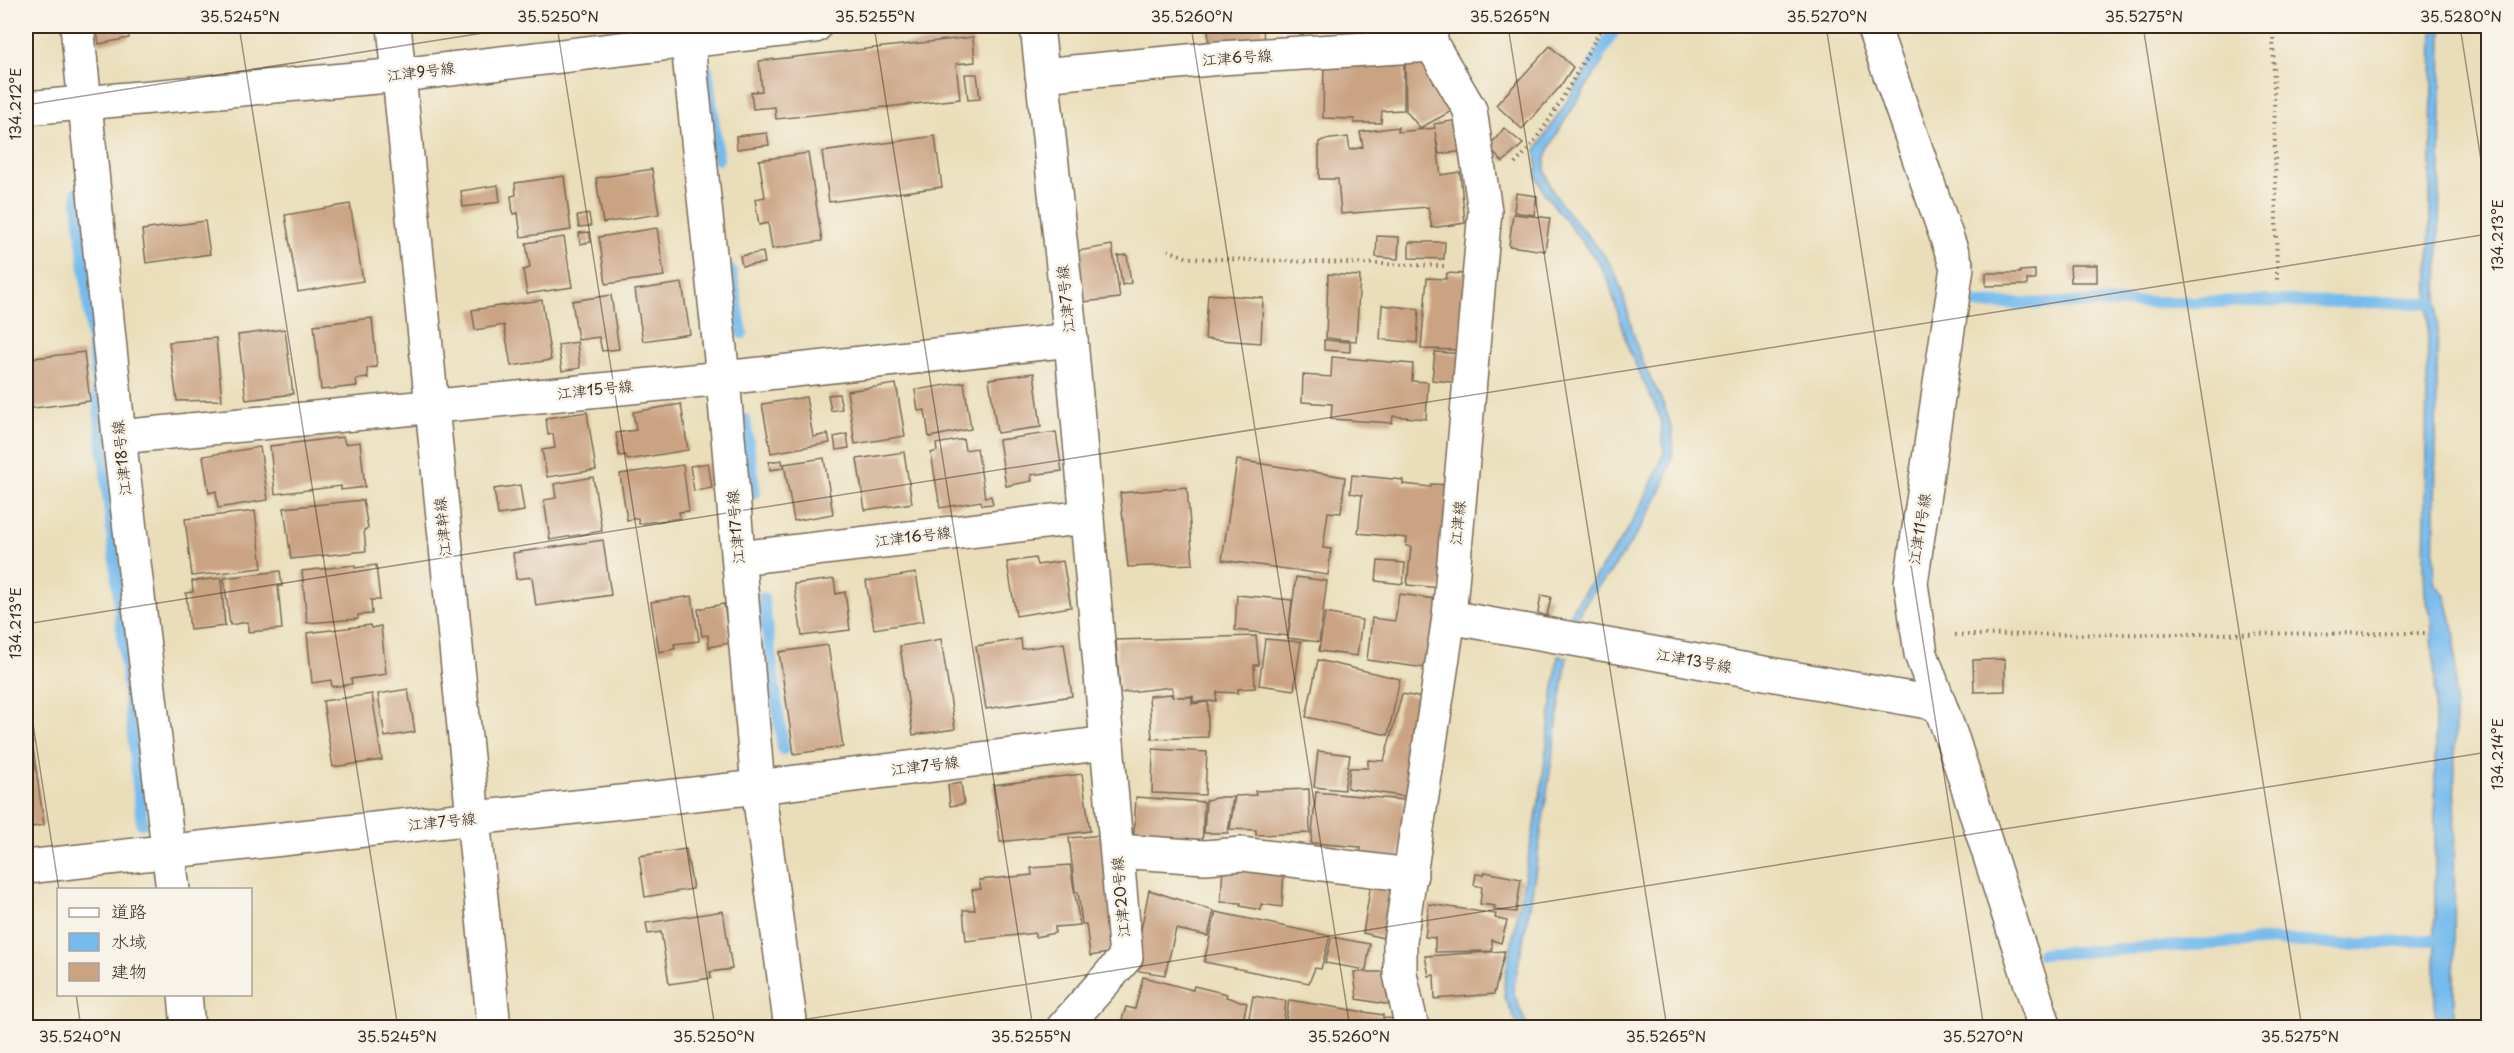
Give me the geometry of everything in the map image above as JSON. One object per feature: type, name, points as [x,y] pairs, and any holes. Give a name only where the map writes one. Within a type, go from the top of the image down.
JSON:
[{"type":"street","name":"江津18号線","points":[[77,26],[119,437],[173,888]]},
{"type":"street","name":"江津幹線","points":[[394,26],[471,819],[494,1028]]},
{"type":"street","name":"江津9号線","points":[[26,108],[400,75],[687,32],[815,26]]},
{"type":"street","name":"江津7号線","points":[[26,867],[758,787],[1107,743],[1071,340],[1037,26]]},
{"type":"street","name":"江津11号線","points":[[1873,26],[1957,267],[1911,583],[1921,654],[2045,1028]]},
{"type":"street","name":"江津17号線","points":[[687,32],[723,378],[758,787],[791,1028]]},
{"type":"street","name":"江津6号線","points":[[1041,75],[1431,35]]},
{"type":"street","name":"江津線","points":[[1412,1028],[1400,974],[1400,941],[1449,617],[1485,211],[1470,110],[1431,35]]},
{"type":"street","name":"江津15号線","points":[[119,437],[723,378],[1071,340]]},
{"type":"street","name":"江津16号線","points":[[739,558],[1087,517]]},
{"type":"street","name":"江津13号線","points":[[1449,617],[1939,704]]},
{"type":"street","name":"江津20号線","points":[[1063,1028],[1126,957],[1107,743]]},
{"type":"street","points":[[1117,851],[1205,857],[1242,854],[1411,875]]},
{"type":"street","points":[[184,996],[188,1028]]},
{"type":"path","points":[[1482,193],[1528,150],[1603,26]]},
{"type":"path","points":[[2273,26],[2277,281]]},
{"type":"path","points":[[1168,250],[1188,258],[1480,267]]},
{"type":"path","points":[[1918,635],[2426,633]]},
{"type":"water","points":[[2433,26],[2442,26],[2434,582],[2445,596],[2455,634],[2454,1028],[2435,1027],[2435,682],[2431,616],[2425,595],[2424,569]]},
{"type":"water","points":[[1597,54],[1603,61],[1570,112],[1547,154],[1546,176],[1560,202],[1610,264],[1624,297],[1640,355],[1669,420],[1673,443],[1666,476],[1649,513],[1617,563],[1585,603],[1577,621],[1569,619],[1573,608],[1626,533],[1646,496],[1664,454],[1660,417],[1628,348],[1609,282],[1598,262],[1545,194],[1537,177],[1536,150]]},
{"type":"water","points":[[1558,656],[1567,657],[1531,900],[1513,991],[1527,1027],[1519,1027],[1505,998],[1504,983],[1541,791]]},
{"type":"building","points":[[96,26],[127,26],[129,38],[99,44]]},
{"type":"building","points":[[1208,26],[1263,26],[1264,47],[1209,51]]},
{"type":"building","points":[[1382,26],[1418,26],[1420,43],[1386,45]]},
{"type":"building","points":[[973,37],[975,62],[956,64],[960,99],[776,119],[775,107],[753,109],[751,92],[762,91],[759,61]]},
{"type":"building","points":[[1550,46],[1573,67],[1559,88],[1522,129],[1496,105]]},
{"type":"building","points":[[1404,61],[1404,110],[1382,111],[1381,123],[1354,123],[1354,119],[1323,118],[1324,62]]},
{"type":"building","points":[[1405,61],[1423,61],[1452,111],[1420,128],[1406,111]]},
{"type":"building","points":[[965,74],[977,74],[980,99],[968,100]]},
{"type":"building","points":[[1463,119],[1467,151],[1439,154],[1435,132],[1441,175],[1460,172],[1465,223],[1432,228],[1428,207],[1341,214],[1338,179],[1319,179],[1319,142],[1323,140],[1348,137],[1350,150],[1363,147],[1360,132],[1398,127],[1398,132],[1435,128],[1434,124]]},
{"type":"building","points":[[1504,128],[1523,144],[1503,162],[1488,148]]},
{"type":"building","points":[[767,133],[769,145],[737,149],[736,136]]},
{"type":"building","points":[[935,136],[942,187],[829,202],[822,152]]},
{"type":"building","points":[[808,153],[822,241],[772,249],[768,223],[759,225],[755,199],[765,197],[759,160]]},
{"type":"building","points":[[652,169],[659,214],[603,223],[596,178]]},
{"type":"building","points":[[564,176],[571,230],[521,237],[518,213],[513,214],[511,196],[516,195],[515,183]]},
{"type":"building","points":[[498,185],[500,202],[463,207],[461,191]]},
{"type":"building","points":[[1516,193],[1537,196],[1534,215],[1514,212]]},
{"type":"building","points":[[350,204],[363,281],[298,292],[285,215]]},
{"type":"building","points":[[589,214],[591,226],[579,227],[577,216]]},
{"type":"building","points":[[1513,214],[1550,218],[1545,251],[1509,246]]},
{"type":"building","points":[[205,221],[210,254],[146,263],[142,230]]},
{"type":"building","points":[[657,228],[664,276],[606,284],[599,237]]},
{"type":"building","points":[[589,232],[591,242],[580,244],[579,233]]},
{"type":"building","points":[[1377,236],[1399,237],[1398,259],[1376,257]]},
{"type":"building","points":[[564,237],[572,287],[527,294],[523,270],[530,268],[526,243]]},
{"type":"building","points":[[1409,242],[1445,242],[1444,259],[1409,258]]},
{"type":"building","points":[[1112,245],[1120,298],[1083,302],[1078,251]]},
{"type":"building","points":[[763,252],[765,263],[742,266],[740,256]]},
{"type":"building","points":[[1127,255],[1131,283],[1122,285],[1118,256]]},
{"type":"building","points":[[2070,265],[2097,265],[2097,282],[2071,282]]},
{"type":"building","points":[[2035,270],[2035,280],[2027,280],[2027,285],[1986,286],[1986,273],[2020,273],[2020,271]]},
{"type":"building","points":[[1447,273],[1466,274],[1460,350],[1421,349],[1427,278],[1446,279]]},
{"type":"building","points":[[1328,274],[1360,276],[1356,341],[1326,338]]},
{"type":"building","points":[[682,283],[690,334],[643,341],[635,290]]},
{"type":"building","points":[[1208,294],[1263,298],[1261,343],[1205,339]]},
{"type":"building","points":[[611,295],[619,349],[602,351],[599,337],[578,340],[572,301]]},
{"type":"building","points":[[542,300],[551,360],[511,366],[504,325],[475,330],[472,310]]},
{"type":"building","points":[[1382,305],[1419,309],[1417,343],[1380,339]]},
{"type":"building","points":[[372,318],[377,367],[367,368],[368,378],[356,379],[357,386],[321,390],[314,325]]},
{"type":"building","points":[[285,329],[293,394],[246,400],[238,335]]},
{"type":"building","points":[[216,338],[222,400],[177,401],[169,342]]},
{"type":"building","points":[[1324,340],[1350,342],[1350,352],[1324,350]]},
{"type":"building","points":[[577,342],[580,368],[562,371],[558,345]]},
{"type":"building","points":[[84,352],[90,401],[26,409],[26,359]]},
{"type":"building","points":[[1435,352],[1464,354],[1461,383],[1432,380]]},
{"type":"building","points":[[1332,357],[1413,364],[1412,381],[1428,382],[1426,419],[1393,416],[1392,423],[1331,419],[1332,404],[1302,402],[1303,375],[1331,377]]},
{"type":"building","points":[[1034,373],[1041,427],[997,433],[989,379]]},
{"type":"building","points":[[964,382],[971,429],[929,437],[925,410],[918,411],[915,390]]},
{"type":"building","points":[[896,384],[905,436],[855,444],[847,391]]},
{"type":"building","points":[[839,394],[842,409],[831,411],[828,395]]},
{"type":"building","points":[[806,397],[813,437],[828,434],[830,443],[771,453],[762,404]]},
{"type":"building","points":[[681,404],[688,450],[627,460],[626,455],[619,456],[616,433],[636,430],[633,412]]},
{"type":"building","points":[[587,412],[596,470],[547,477],[542,450],[555,448],[553,434],[548,435],[546,418]]},
{"type":"building","points":[[1056,432],[1062,471],[1031,475],[1032,481],[1006,486],[999,440]]},
{"type":"building","points":[[847,434],[849,448],[836,450],[834,437]]},
{"type":"building","points":[[343,437],[345,444],[360,442],[365,487],[341,490],[341,486],[275,494],[270,446]]},
{"type":"building","points":[[963,439],[965,450],[977,448],[985,497],[991,496],[993,504],[982,505],[981,501],[940,508],[931,453],[937,451],[936,444]]},
{"type":"building","points":[[260,447],[268,500],[218,508],[216,491],[209,493],[203,456]]},
{"type":"building","points":[[904,452],[912,503],[865,510],[857,459]]},
{"type":"building","points":[[824,458],[833,514],[794,521],[784,464]]},
{"type":"building","points":[[782,460],[783,468],[770,470],[769,462]]},
{"type":"building","points":[[1237,460],[1345,477],[1341,513],[1328,512],[1323,548],[1331,549],[1328,575],[1222,560]]},
{"type":"building","points":[[708,463],[712,488],[694,491],[690,466]]},
{"type":"building","points":[[683,465],[689,511],[679,512],[680,518],[639,524],[638,518],[627,520],[620,474]]},
{"type":"building","points":[[1352,475],[1403,480],[1403,484],[1431,487],[1431,484],[1451,485],[1442,588],[1407,585],[1411,547],[1406,546],[1407,538],[1358,533],[1362,495],[1350,493]]},
{"type":"building","points":[[593,477],[602,531],[550,540],[544,500],[556,498],[554,484]]},
{"type":"building","points":[[520,485],[524,511],[498,515],[494,489]]},
{"type":"building","points":[[1187,487],[1193,564],[1128,567],[1120,493]]},
{"type":"building","points":[[363,500],[368,528],[364,530],[366,551],[291,559],[284,508]]},
{"type":"building","points":[[255,511],[262,568],[192,576],[185,519]]},
{"type":"building","points":[[603,540],[611,595],[536,606],[532,577],[516,579],[513,553]]},
{"type":"building","points":[[1035,558],[1037,565],[1063,561],[1071,607],[1016,616],[1007,562]]},
{"type":"building","points":[[1378,561],[1405,563],[1403,584],[1376,581]]},
{"type":"building","points":[[355,565],[355,568],[376,565],[380,600],[371,600],[372,614],[358,615],[358,619],[307,623],[302,571]]},
{"type":"building","points":[[280,571],[282,586],[278,586],[282,629],[248,632],[248,622],[230,625],[224,578]]},
{"type":"building","points":[[916,573],[924,621],[874,629],[866,581]]},
{"type":"building","points":[[1296,577],[1327,581],[1319,642],[1288,638]]},
{"type":"building","points":[[221,578],[225,626],[190,630],[186,593],[193,592],[192,581]]},
{"type":"building","points":[[834,579],[836,594],[845,592],[850,630],[802,636],[794,584]]},
{"type":"building","points":[[1399,594],[1442,600],[1433,669],[1367,660],[1372,618],[1395,621]]},
{"type":"building","points":[[1237,595],[1292,600],[1288,636],[1235,630]]},
{"type":"building","points":[[1541,595],[1551,597],[1547,616],[1538,613]]},
{"type":"building","points":[[692,596],[699,641],[674,644],[675,649],[659,652],[651,602]]},
{"type":"building","points":[[724,604],[730,643],[709,647],[708,635],[702,636],[698,609]]},
{"type":"building","points":[[1325,613],[1362,620],[1357,656],[1319,651]]},
{"type":"building","points":[[370,625],[371,628],[381,626],[386,674],[351,679],[352,684],[332,687],[331,680],[312,683],[307,633]]},
{"type":"building","points":[[1256,636],[1259,665],[1254,665],[1255,688],[1238,689],[1238,693],[1217,692],[1216,701],[1193,702],[1193,696],[1177,697],[1192,697],[1192,704],[1208,702],[1208,737],[1152,739],[1149,696],[1171,694],[1173,698],[1172,687],[1120,693],[1116,640]]},
{"type":"building","points":[[941,639],[955,729],[913,735],[900,646]]},
{"type":"building","points":[[1021,639],[1022,649],[1064,643],[1072,696],[986,709],[976,646]]},
{"type":"building","points":[[1265,639],[1301,642],[1294,690],[1259,685]]},
{"type":"building","points":[[828,645],[843,747],[794,754],[779,652]]},
{"type":"building","points":[[2005,659],[2005,691],[1974,692],[1973,660]]},
{"type":"building","points":[[1318,660],[1400,679],[1388,735],[1306,717]]},
{"type":"building","points":[[408,689],[415,732],[385,737],[378,694]]},
{"type":"building","points":[[372,694],[382,760],[333,767],[323,701]]},
{"type":"building","points":[[1402,694],[1424,698],[1415,798],[1347,788],[1350,768],[1368,768],[1368,760],[1384,761]]},
{"type":"building","points":[[26,733],[31,733],[44,825],[26,828]]},
{"type":"building","points":[[1153,749],[1207,752],[1205,795],[1152,793]]},
{"type":"building","points":[[1318,751],[1350,755],[1344,790],[1314,787]]},
{"type":"building","points":[[1082,774],[1090,831],[1000,842],[993,785]]},
{"type":"building","points":[[961,783],[964,804],[950,806],[948,785]]},
{"type":"building","points":[[1309,789],[1310,833],[1256,835],[1256,830],[1230,829],[1235,796],[1256,795],[1255,791]]},
{"type":"building","points":[[1316,792],[1404,800],[1399,866],[1359,863],[1361,847],[1311,843]]},
{"type":"building","points":[[1136,797],[1204,802],[1202,850],[1133,848]]},
{"type":"building","points":[[1233,797],[1228,833],[1204,833],[1206,800]]},
{"type":"building","points":[[1104,835],[1114,952],[1090,956],[1086,924],[1082,924],[1078,892],[1075,891],[1069,838]]},
{"type":"building","points":[[686,849],[693,889],[645,897],[639,856]]},
{"type":"building","points":[[1223,863],[1284,867],[1282,907],[1261,904],[1261,910],[1240,906],[1241,903],[1221,902]]},
{"type":"building","points":[[1070,865],[1080,925],[1055,927],[1055,933],[1035,937],[1035,933],[966,941],[963,910],[975,910],[972,890],[981,889],[979,880],[1032,875],[1031,868]]},
{"type":"building","points":[[1485,872],[1521,879],[1516,912],[1494,910],[1495,906],[1480,904],[1482,887],[1474,885],[1476,874],[1484,875]]},
{"type":"building","points":[[1372,877],[1393,881],[1383,938],[1363,933]]},
{"type":"building","points":[[1149,890],[1214,911],[1208,936],[1176,929],[1165,975],[1133,970]]},
{"type":"building","points":[[1429,904],[1496,914],[1495,918],[1507,921],[1501,943],[1492,940],[1492,951],[1435,952],[1435,938],[1425,937]]},
{"type":"building","points":[[723,911],[732,969],[710,972],[711,978],[669,984],[661,932],[648,934],[646,923]]},
{"type":"building","points":[[1216,912],[1330,936],[1321,969],[1315,968],[1309,983],[1204,962]]},
{"type":"building","points":[[1332,937],[1370,944],[1366,970],[1325,963]]},
{"type":"building","points":[[1505,951],[1494,994],[1435,999],[1434,975],[1429,976],[1425,956]]},
{"type":"building","points":[[1354,972],[1386,972],[1391,1005],[1357,999]]},
{"type":"building","points":[[1143,977],[1193,990],[1194,986],[1227,994],[1226,997],[1247,1003],[1241,1028],[1120,1026],[1126,1007],[1135,1009]]},
{"type":"building","points":[[1253,996],[1286,1001],[1283,1028],[1247,1028]]},
{"type":"building","points":[[1289,1000],[1399,1019],[1400,1028],[1285,1028]]},
{"type":"waterway","points":[[1592,68],[1617,26]]},
{"type":"waterway","points":[[707,70],[718,159]]},
{"type":"waterway","points":[[77,192],[142,823]]},
{"type":"waterway","points":[[731,271],[742,333]]},
{"type":"waterway","points":[[1978,304],[2275,301],[2433,303]]},
{"type":"waterway","points":[[745,420],[755,493]]},
{"type":"waterway","points":[[763,598],[783,749]]},
{"type":"waterway","points":[[2042,954],[2276,940],[2345,945],[2444,939]]}]
